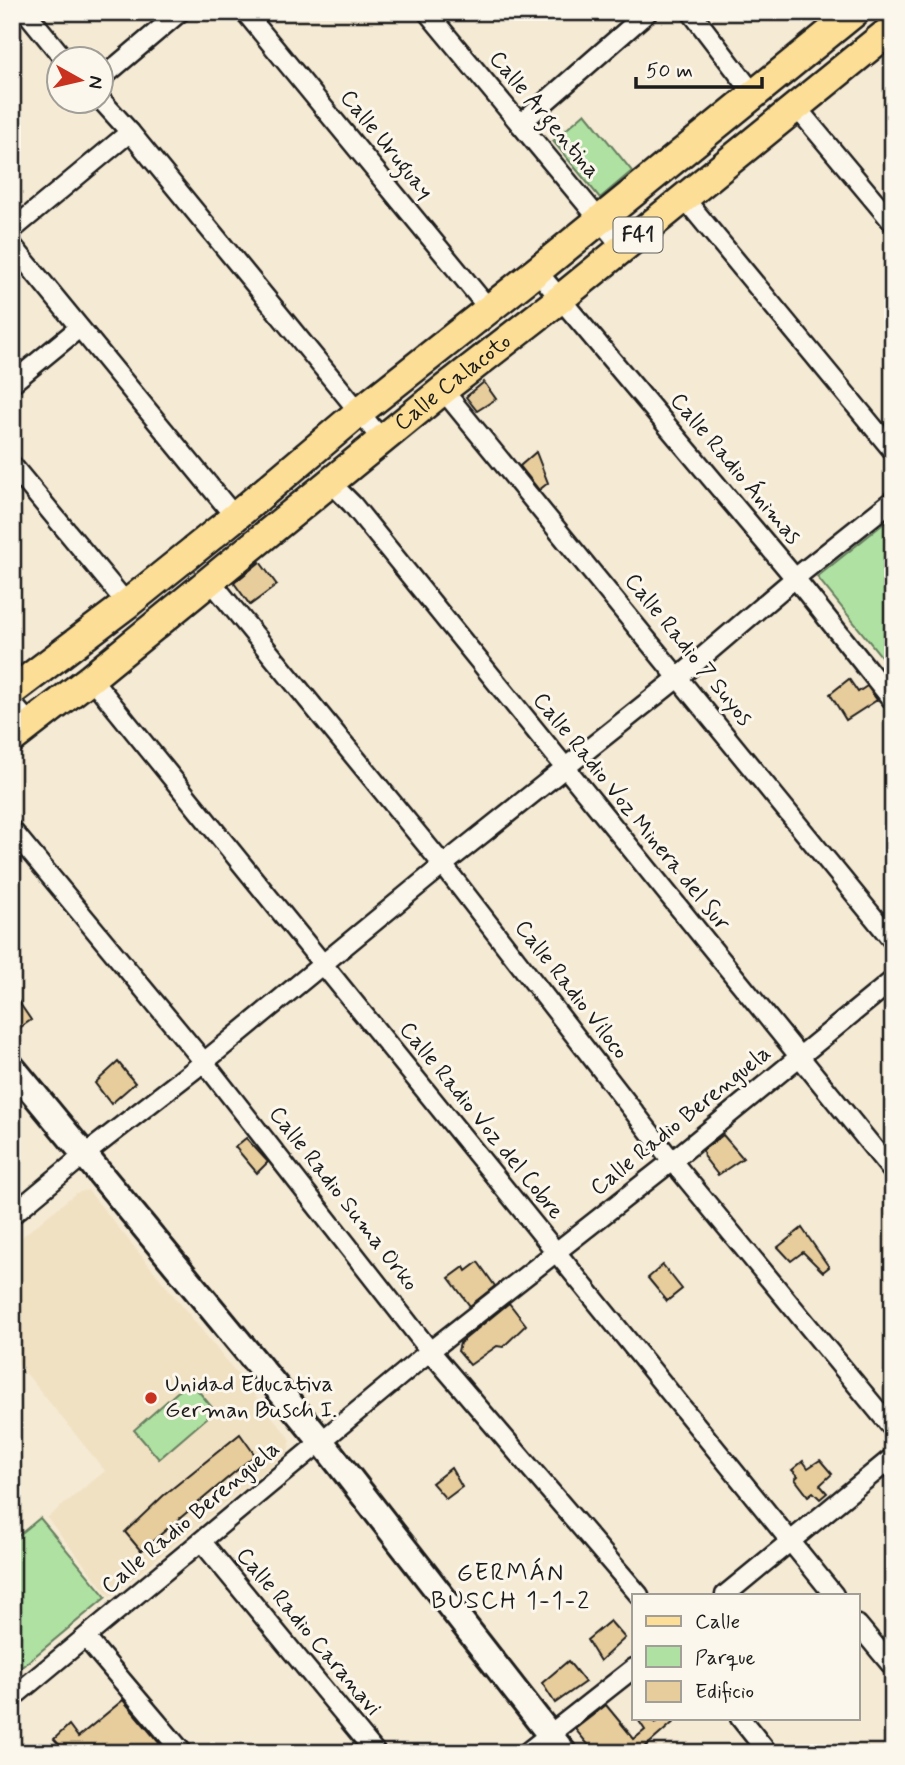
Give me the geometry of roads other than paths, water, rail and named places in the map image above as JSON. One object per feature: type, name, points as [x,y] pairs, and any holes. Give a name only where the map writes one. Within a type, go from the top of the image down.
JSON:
[{"type":"main road","name":"Calle Calacoto","points":[[12,691],[127,604],[359,412],[855,12]]},
{"type":"main road","name":"Calle Calacoto","points":[[18,722],[91,678],[443,390],[797,108],[893,26]]},
{"type":"street","points":[[26,12],[54,46]]},
{"type":"street","points":[[116,66],[180,12]]},
{"type":"street","name":"Calle Uruguay","points":[[245,12],[489,309]]},
{"type":"street","name":"Calle Argentina","points":[[427,12],[623,248]]},
{"type":"street","points":[[520,124],[648,12]]},
{"type":"street","points":[[691,12],[753,93]]},
{"type":"street","points":[[882,12],[893,26]]},
{"type":"street","points":[[797,108],[893,223]]},
{"type":"street","points":[[115,116],[383,441]]},
{"type":"street","points":[[12,230],[130,132]]},
{"type":"street","points":[[684,198],[893,451]]},
{"type":"street","points":[[12,246],[235,517]]},
{"type":"street","name":"Calle Radio Ánimas","points":[[537,271],[795,578],[893,701]]},
{"type":"street","points":[[12,383],[79,328]]},
{"type":"street","name":"Calle Radio 7 Suyos","points":[[443,390],[893,942]]},
{"type":"street","points":[[12,465],[127,604]]},
{"type":"street","name":"Calle Radio Voz Minera del Sur","points":[[331,483],[352,504],[893,1172]]},
{"type":"street","points":[[12,1215],[679,677],[795,578],[893,500]]},
{"type":"street","name":"Calle Radio Viloco","points":[[210,580],[443,865],[672,1161],[893,1429]]},
{"type":"street","name":"Calle Radio Voz del Cobre","points":[[91,678],[833,1594]]},
{"type":"street","name":"Calle Radio Suma Orko","points":[[12,830],[204,1062],[430,1351],[638,1594]]},
{"type":"street","name":"Calle Radio Berenguela","points":[[12,1698],[430,1351],[672,1161],[893,980]]},
{"type":"street","points":[[12,1067],[321,1441],[557,1744]]},
{"type":"street","points":[[726,1594],[893,1457]]},
{"type":"street","name":"Calle Radio Caranavi","points":[[202,1542],[376,1753]]},
{"type":"street","points":[[860,1627],[893,1667]]},
{"type":"street","points":[[86,1638],[183,1753]]},
{"type":"street","points":[[526,1753],[557,1744],[632,1670]]},
{"type":"street","points":[[742,1720],[768,1753]]},
{"type":"place","name":"Unidad Educativa German Busch I.","points":[[151,1398]]},
{"type":"district","name":"GERMÁN BUSCH 1-1-2","points":[[511,1587]]}]
